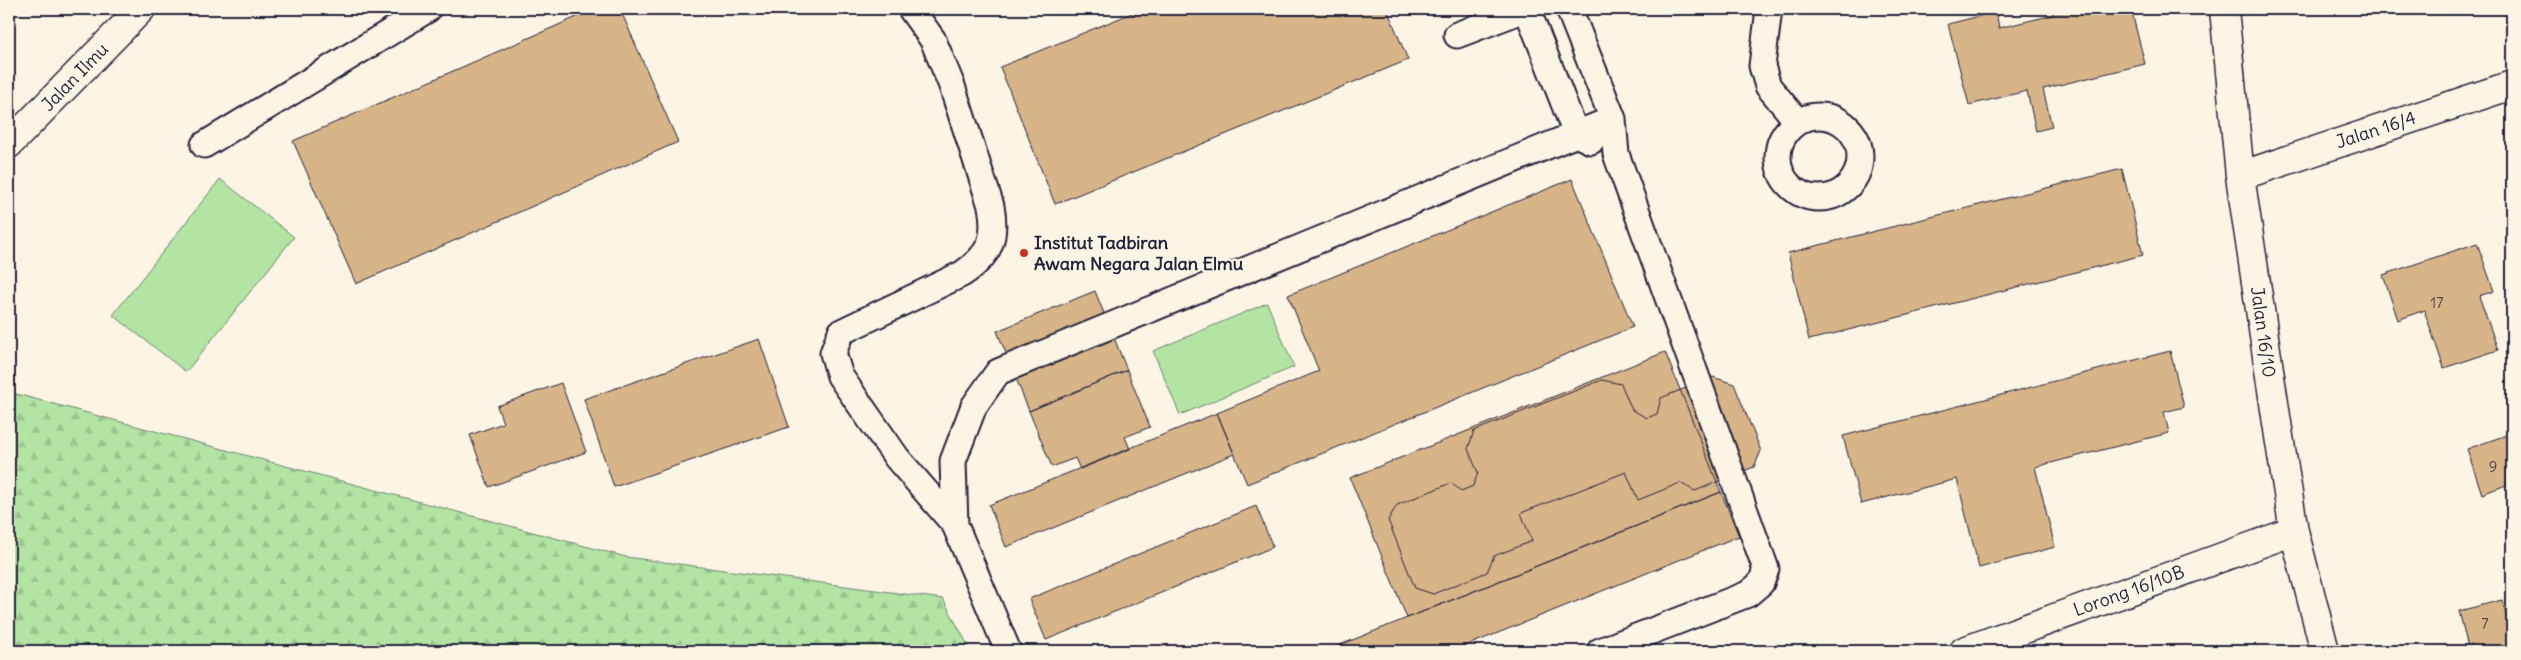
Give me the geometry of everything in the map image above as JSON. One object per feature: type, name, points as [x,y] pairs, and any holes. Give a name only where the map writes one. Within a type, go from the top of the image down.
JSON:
[{"type":"street","name":"Jalan Ilmu","points":[[9,144],[141,9]]},
{"type":"street","name":"Jalan 16/10","points":[[2224,9],[2240,176],[2294,531],[2325,651]]},
{"type":"street","name":"Jalan 16/4","points":[[2240,176],[2512,85]]},
{"type":"street","name":"Lorong 16/10B","points":[[1964,651],[2294,531]]},
{"type":"lane","points":[[204,145],[428,9]]},
{"type":"lane","points":[[911,9],[933,40],[952,86],[991,206],[994,222],[992,238],[986,252],[976,265],[962,274],[841,332],[833,353],[840,376],[897,458],[955,525],[1008,651]]},
{"type":"lane","points":[[1457,36],[1526,9],[1576,134],[1616,154]]},
{"type":"lane","points":[[1569,9],[1614,119],[1616,154],[1766,569],[1761,583],[1748,594],[1600,651]]},
{"type":"lane","points":[[1769,9],[1762,66],[1768,86],[1797,122]]},
{"type":"lane","points":[[955,525],[953,461],[974,406],[998,372],[1614,119]]},
{"type":"green space","points":[[220,179],[294,237],[186,372],[113,315]]},
{"type":"green space","points":[[1267,303],[1294,367],[1180,415],[1153,351]]},
{"type":"green space","points":[[9,392],[626,557],[943,599],[971,651],[9,651]]},
{"type":"building","points":[[595,9],[620,9],[678,142],[356,284],[293,141]]},
{"type":"building","points":[[1142,9],[1387,9],[1408,60],[1055,204],[1000,67]]},
{"type":"building","points":[[2051,9],[2131,9],[2145,64],[2043,89],[2052,127],[2036,131],[2027,91],[1969,105],[1948,24],[1996,12],[1999,28],[2053,15]]},
{"type":"building","points":[[2122,169],[2143,255],[1809,340],[1788,253]]},
{"type":"building","points":[[1572,179],[1633,327],[1247,484],[1217,413],[1319,371],[1288,295]]},
{"type":"building","points":[[2477,243],[2494,291],[2479,296],[2498,350],[2444,368],[2424,310],[2398,320],[2383,275]]},
{"type":"building","points":[[1095,291],[1127,370],[1029,411],[997,331]]},
{"type":"building","points":[[759,339],[789,427],[614,487],[584,399]]},
{"type":"building","points":[[2170,351],[2184,407],[2164,412],[2169,433],[2035,467],[2055,547],[1979,568],[1957,479],[1861,504],[1843,436]]},
{"type":"building","points":[[1665,352],[1721,492],[1407,618],[1350,478]]},
{"type":"building","points":[[1127,370],[1150,427],[1125,437],[1130,449],[1080,469],[1075,458],[1052,467],[1029,411]]},
{"type":"building","points":[[1713,377],[1734,384],[1761,451],[1754,467],[1695,491],[1680,483],[1638,500],[1626,472],[1521,513],[1532,541],[1494,556],[1487,572],[1433,594],[1415,588],[1388,520],[1397,505],[1451,483],[1461,491],[1473,486],[1478,473],[1468,449],[1474,431],[1602,380],[1621,384],[1632,410],[1647,418],[1657,414],[1661,398]]},
{"type":"building","points":[[561,383],[586,452],[489,487],[470,435],[503,423],[497,406]]},
{"type":"building","points":[[1217,413],[1234,454],[1006,547],[989,505]]},
{"type":"building","points":[[2512,433],[2512,495],[2509,484],[2482,494],[2467,449]]},
{"type":"building","points":[[1721,492],[1739,536],[1453,651],[1325,651]]},
{"type":"building","points":[[1256,506],[1273,547],[1046,640],[1029,599]]},
{"type":"building","points":[[2502,600],[2512,638],[2512,651],[2469,651],[2459,611]]},
{"type":"place","name":"Institut Tadbiran Awam Negara Jalan Elmu","points":[[1024,253]]}]
